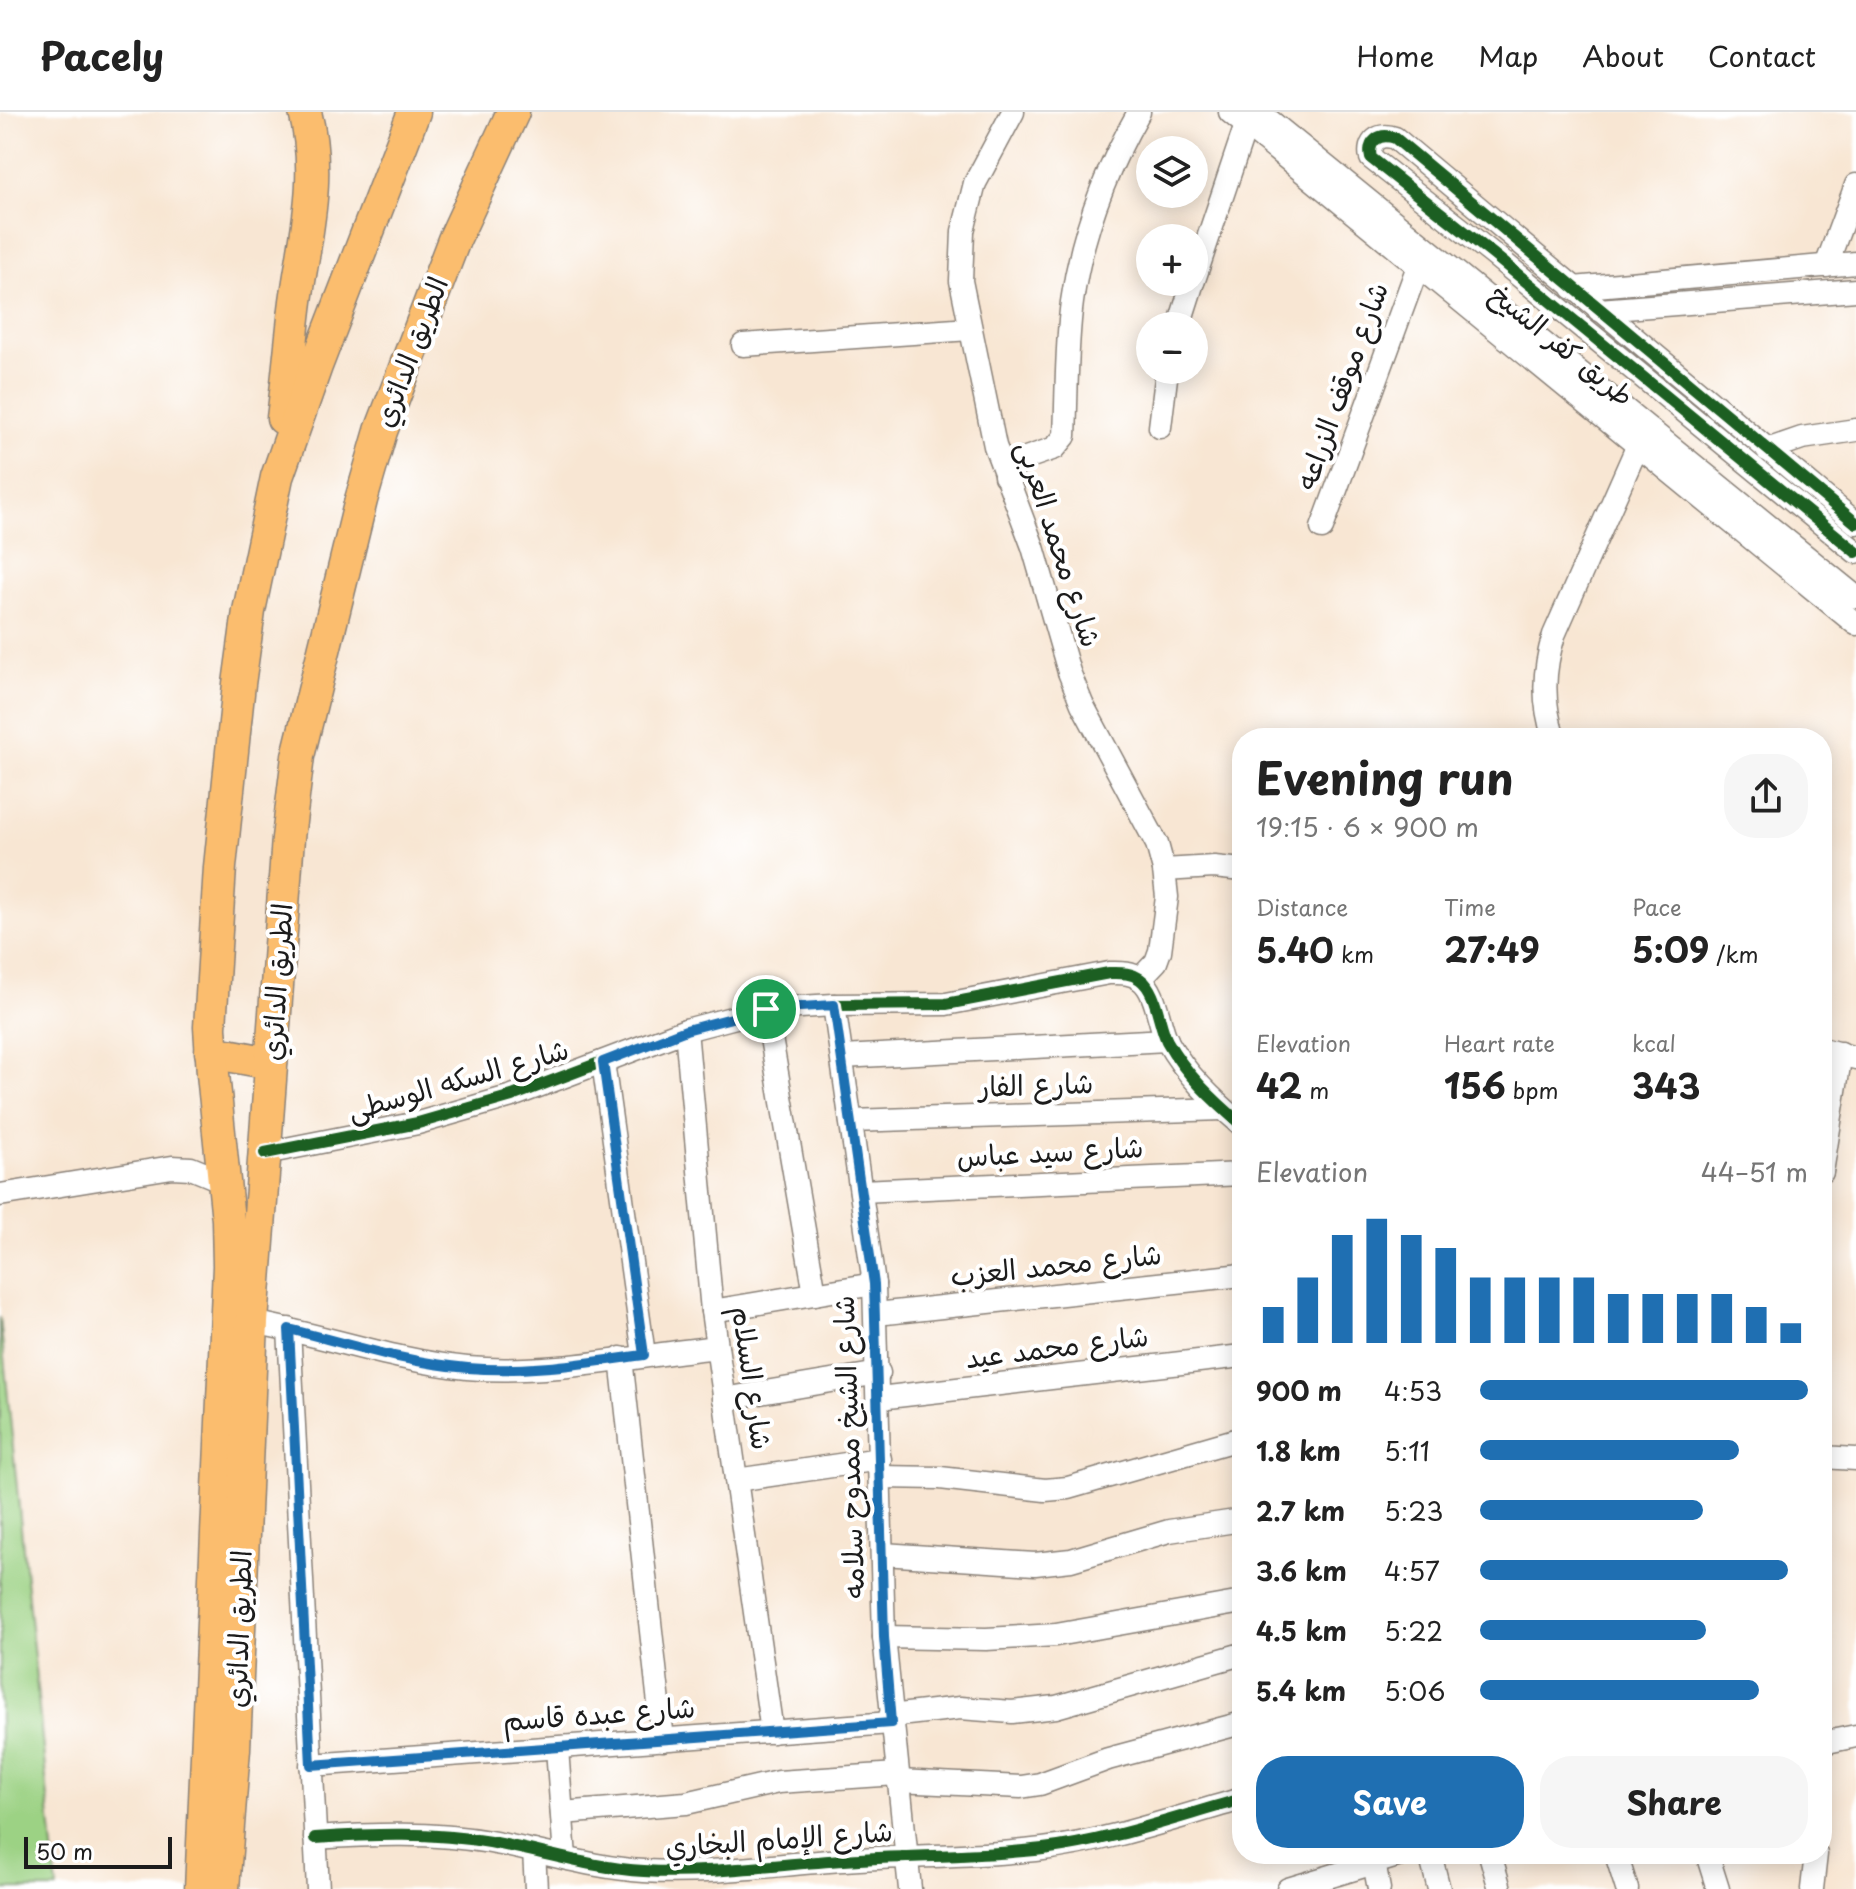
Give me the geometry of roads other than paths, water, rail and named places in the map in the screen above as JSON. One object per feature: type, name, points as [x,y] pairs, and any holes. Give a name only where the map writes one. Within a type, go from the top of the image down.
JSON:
[{"type":"highway","points":[[277,477],[296,301],[313,197],[305,112]]},
{"type":"highway","name":"الطريق الدائري","points":[[223,1889],[234,1749],[235,1431],[225,1182],[211,1052],[220,867],[239,684],[249,611],[277,477],[321,351],[414,112]]},
{"type":"highway","name":"الطريق الدائري","points":[[201,1889],[235,1431],[252,1322],[288,838],[298,756],[353,530],[381,431],[454,240],[513,112]]},
{"type":"highway","points":[[211,1052],[271,1063]]},
{"type":"street","name":"شارع محمد العربى","points":[[1013,112],[975,183],[963,231],[961,281],[995,446],[1033,547],[1075,688],[1157,844],[1164,870],[1167,897],[1160,951],[1156,962],[1140,979]]},
{"type":"street","points":[[1005,476],[1023,459],[1055,448],[1065,436],[1072,303],[1080,261],[1105,180],[1139,112]]},
{"type":"street","points":[[1208,236],[1245,116]]},
{"type":"street","name":"طريق كفر الشيخ","points":[[1245,116],[1791,557],[1856,624]]},
{"type":"street","points":[[1856,523],[1395,138],[1381,136],[1371,145],[1371,158],[1856,552]]},
{"type":"street","points":[[1826,266],[1856,185]]},
{"type":"street","name":"طريق كفر الشيخ","points":[[1402,240],[1418,266],[1638,445],[1791,557],[1856,597]]},
{"type":"street","points":[[1573,288],[1856,263]]},
{"type":"street","name":"شارع موقف الزراعه","points":[[1322,528],[1418,266]]},
{"type":"street","points":[[1599,310],[1856,290]]},
{"type":"street","points":[[743,345],[970,329]]},
{"type":"street","points":[[1160,427],[1165,384]]},
{"type":"street","points":[[1767,450],[1802,438],[1856,430]]},
{"type":"street","points":[[1551,728],[1544,700],[1545,664],[1549,649],[1638,445]]},
{"type":"street","points":[[1164,870],[1232,869]]},
{"type":"street","name":"شارع السكه الوسطى","points":[[265,1153],[418,1123],[512,1096],[686,1030],[766,1009],[934,1005],[1109,973],[1126,973],[1140,979]]},
{"type":"street","points":[[1140,979],[1151,991],[1167,1040],[1191,1077],[1232,1117]]},
{"type":"street","name":"شارع الشيخ ممدوح سلامه","points":[[834,1005],[874,1284],[879,1373],[884,1637],[910,1889]]},
{"type":"street","points":[[766,1009],[815,1294]]},
{"type":"street","name":"شارع السلام","points":[[686,1030],[712,1311],[772,1732]]},
{"type":"street","points":[[842,1057],[1167,1040]]},
{"type":"street","points":[[1832,1106],[1840,1053]]},
{"type":"street","points":[[603,1062],[644,1355]]},
{"type":"street","name":"شارع الفار","points":[[851,1121],[1223,1109]]},
{"type":"street","points":[[0,1195],[172,1167],[191,1168],[225,1182]]},
{"type":"street","name":"شارع سيد عباس","points":[[861,1191],[1232,1174]]},
{"type":"street","name":"شارع محمد العزب","points":[[876,1314],[1232,1276]]},
{"type":"street","points":[[712,1311],[874,1284]]},
{"type":"street","points":[[252,1322],[422,1362],[469,1368],[516,1369],[717,1347]]},
{"type":"street","points":[[289,1329],[318,1889]]},
{"type":"street","name":"شارع محمد عيد","points":[[879,1398],[1232,1357]]},
{"type":"street","points":[[621,1358],[663,1740]]},
{"type":"street","points":[[724,1399],[879,1373]]},
{"type":"street","points":[[736,1480],[880,1468],[1045,1490],[1068,1488],[1232,1441]]},
{"type":"street","points":[[1832,1458],[1856,1459]]},
{"type":"street","points":[[883,1554],[1035,1564],[1071,1560],[1169,1531],[1232,1522]]},
{"type":"street","points":[[884,1637],[986,1639],[1056,1635],[1232,1604]]},
{"type":"street","name":"شارع عبده قاسم","points":[[311,1765],[772,1732],[891,1720],[960,1708],[1012,1712],[1056,1707],[1232,1657]]},
{"type":"street","points":[[562,1813],[686,1803],[778,1782],[898,1777],[1021,1787],[1040,1784],[1108,1759],[1232,1726]]},
{"type":"street","points":[[1832,1741],[1856,1736]]},
{"type":"street","points":[[557,1748],[565,1858]]},
{"type":"street","name":"شارع الإمام البخاري","points":[[315,1838],[391,1833],[439,1836],[643,1871],[683,1871],[906,1855],[1011,1852],[1077,1844],[1232,1802]]},
{"type":"street","points":[[534,1851],[536,1889]]},
{"type":"street","points":[[1288,1889],[1312,1886],[1371,1864]]},
{"type":"street","points":[[1374,1864],[1379,1889]]},
{"type":"street","points":[[1433,1864],[1439,1889]]},
{"type":"street","points":[[1493,1864],[1500,1889]]},
{"type":"street","points":[[1619,1864],[1627,1889]]},
{"type":"street","points":[[1710,1864],[1718,1889]]},
{"type":"street","points":[[1812,1889],[1815,1864]]}]
